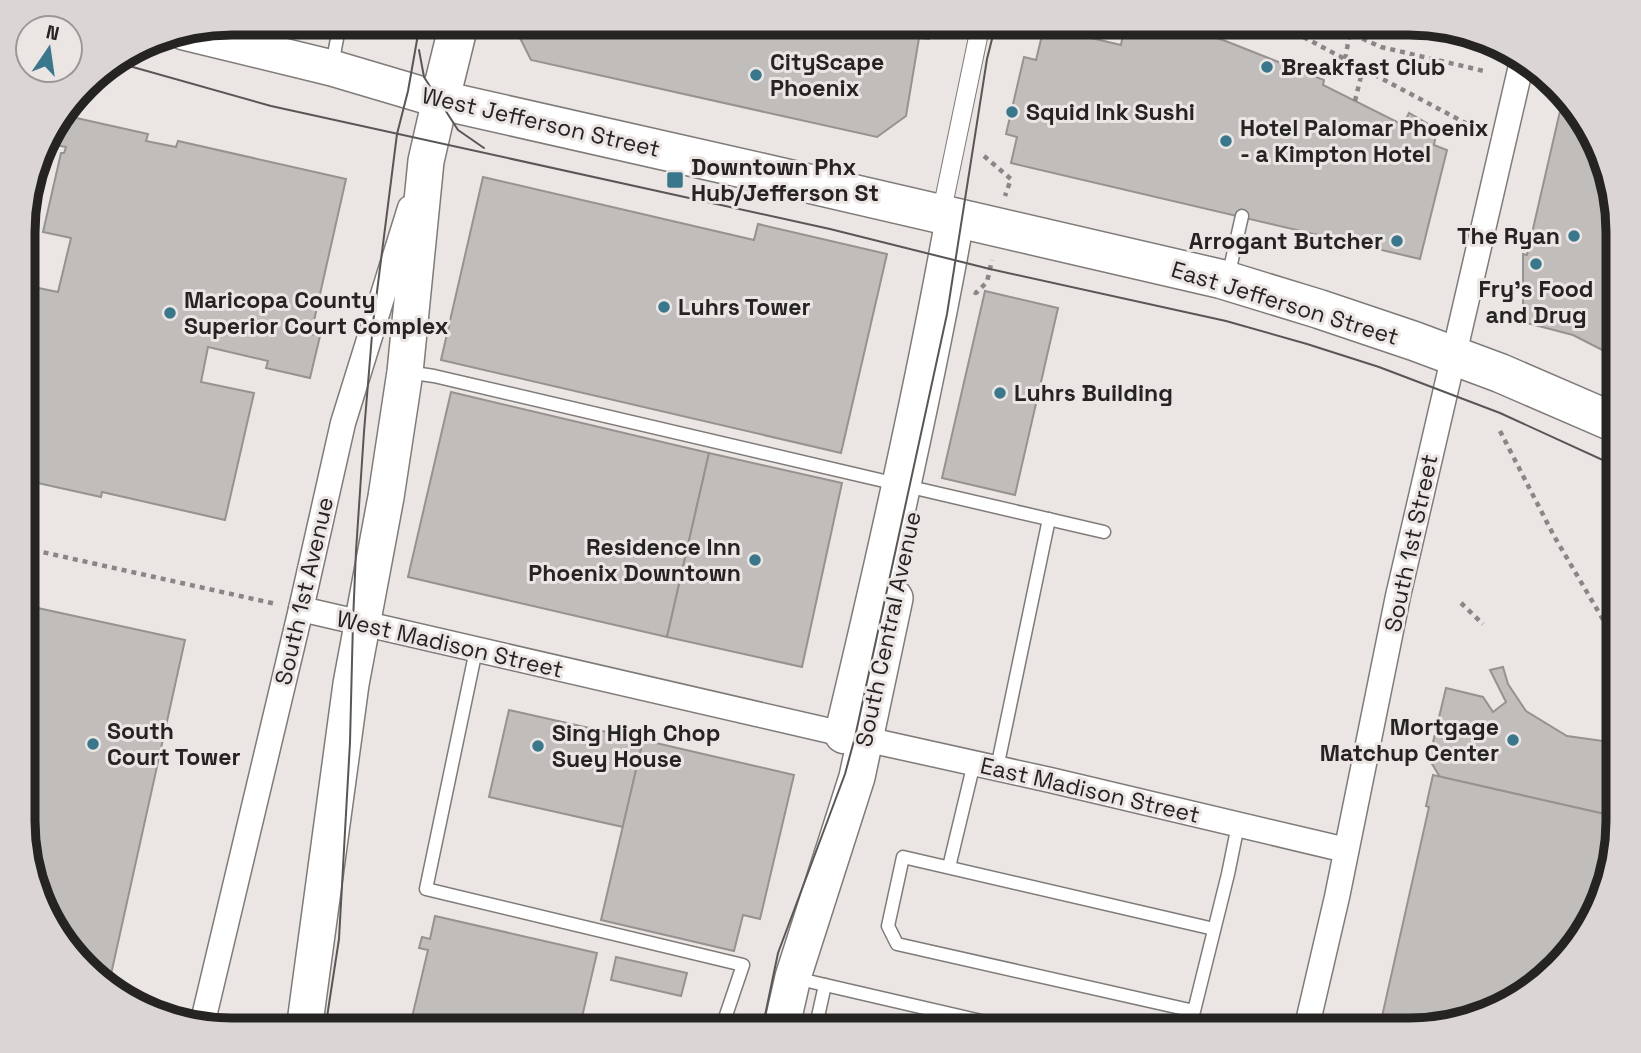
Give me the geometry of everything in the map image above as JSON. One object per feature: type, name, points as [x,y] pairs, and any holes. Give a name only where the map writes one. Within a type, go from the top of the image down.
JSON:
[{"type":"main road","name":"South 1st Avenue","points":[[306,1018],[351,684],[386,497],[405,372],[426,161],[456,35]]},
{"type":"main road","name":"West Jefferson Street","points":[[205,37],[331,68],[440,100],[956,218]]},
{"type":"main road","name":"East Jefferson Street","points":[[956,218],[1227,281],[1319,309],[1513,378],[1606,419]]},
{"type":"main road","points":[[847,735],[910,486],[956,218]]},
{"type":"main road","name":"South Central Avenue","points":[[788,1018],[809,981],[857,777],[847,735]]},
{"type":"street","points":[[956,218],[955,150],[979,35]]},
{"type":"street","name":"South 1st Street","points":[[1309,1018],[1337,897],[1398,596],[1519,68]]},
{"type":"street","name":"South 1st Avenue","points":[[204,1016],[343,423],[426,161]]},
{"type":"street","name":"West Madison Street","points":[[301,609],[847,735]]},
{"type":"street","name":"East Madison Street","points":[[847,735],[1346,850]]},
{"type":"lane","points":[[331,68],[338,35]]},
{"type":"lane","points":[[1227,281],[1242,216]]},
{"type":"lane","points":[[405,372],[434,376],[1104,532]]},
{"type":"lane","points":[[949,867],[985,765],[1049,519]]},
{"type":"lane","points":[[476,650],[426,889],[743,965],[725,1018]]},
{"type":"lane","points":[[1213,929],[904,857],[888,926],[897,944],[1194,1011],[1238,825]]},
{"type":"lane","points":[[814,1018],[809,981],[968,1018]]},
{"type":"path","points":[[1300,35],[1471,126]]},
{"type":"path","points":[[1345,59],[1350,35]]},
{"type":"path","points":[[1354,35],[1381,47],[1485,71]]},
{"type":"path","points":[[1355,101],[1363,68]]},
{"type":"path","points":[[984,156],[1011,179],[1006,196]]},
{"type":"path","points":[[976,293],[987,282]]},
{"type":"path","points":[[1500,431],[1554,536],[1606,625]]},
{"type":"path","points":[[35,550],[301,609]]},
{"type":"path","points":[[1461,603],[1483,624]]},
{"type":"building","name":"CityScape Phoenix","points":[[518,35],[930,35],[929,39],[919,38],[906,116],[877,137],[531,60]]},
{"type":"building","name":"Hotel Palomar Phoenix - a Kimpton Hotel","points":[[1042,35],[1078,35],[1121,45],[1123,35],[1204,35],[1223,40],[1324,80],[1323,85],[1403,125],[1409,113],[1437,129],[1434,145],[1447,150],[1420,259],[1011,163],[1017,137],[1006,134],[1024,57],[1036,60]]},
{"type":"building","name":"The Ryan","points":[[1561,107],[1580,133],[1591,156],[1604,206],[1606,352],[1573,335],[1523,322],[1523,254],[1527,255]]},
{"type":"building","name":"Maricopa County Superior Court Complex","points":[[72,117],[148,134],[146,141],[176,147],[178,141],[346,179],[311,334],[320,336],[310,378],[266,368],[268,361],[208,347],[201,382],[254,393],[225,520],[102,492],[101,497],[35,482],[35,287],[58,292],[71,238],[43,232],[61,153],[64,153],[66,147],[55,145]]},
{"type":"building","name":"Luhrs Tower","points":[[483,177],[754,240],[758,224],[887,254],[841,453],[441,360]]},
{"type":"building","name":"Luhrs Building","points":[[985,291],[1058,308],[1015,495],[942,478]]},
{"type":"building","points":[[451,392],[709,453],[667,637],[408,577]]},
{"type":"building","name":"Residence Inn Phoenix Downtown","points":[[709,453],[842,483],[802,667],[667,637]]},
{"type":"building","name":"South Court Tower","points":[[35,607],[185,640],[111,976],[76,941],[61,920],[45,885],[39,860],[35,821]]},
{"type":"building","name":"Mortgage Matchup Center","points":[[1503,667],[1508,684],[1526,711],[1567,736],[1606,741],[1606,814],[1440,777],[1429,759],[1446,688],[1483,697],[1493,712],[1506,702],[1490,670]]},
{"type":"building","points":[[509,710],[643,740],[623,827],[489,797]]},
{"type":"building","points":[[643,740],[794,775],[760,919],[743,915],[734,951],[601,920]]},
{"type":"building","points":[[1433,775],[1606,814],[1602,860],[1596,885],[1573,931],[1529,977],[1508,992],[1460,1011],[1422,1018],[1382,1018],[1429,807],[1426,806]]},
{"type":"building","points":[[435,916],[597,953],[582,1018],[412,1018],[428,950],[419,948],[422,937],[430,939]]},
{"type":"building","points":[[616,957],[687,973],[681,996],[611,980]]},
{"type":"tram line","points":[[327,1018],[339,939],[350,742],[356,551],[373,323],[397,134],[418,35]]},
{"type":"tram line","points":[[764,1018],[778,953],[845,774],[855,737],[947,314],[993,35]]},
{"type":"tram line","points":[[419,50],[424,77],[458,130],[484,148]]},
{"type":"tram line","points":[[127,65],[271,106],[830,229],[990,269],[1226,321],[1379,367],[1500,413],[1606,462]]},
{"type":"place","name":"Breakfast Club","points":[[1267,67]]},
{"type":"place","name":"CityScape Phoenix","points":[[756,75]]},
{"type":"place","name":"Squid Ink Sushi","points":[[1012,112]]},
{"type":"place","name":"Hotel Palomar Phoenix - a Kimpton Hotel","points":[[1226,141]]},
{"type":"place","name":"Downtown Phx Hub/Jefferson St","points":[[675,180]]},
{"type":"place","name":"The Ryan","points":[[1574,236]]},
{"type":"place","name":"Arrogant Butcher","points":[[1397,241]]},
{"type":"place","name":"Fry's Food and Drug","points":[[1536,264]]},
{"type":"place","name":"Luhrs Tower","points":[[664,307]]},
{"type":"place","name":"Maricopa County Superior Court Complex","points":[[170,313]]},
{"type":"place","name":"Luhrs Building","points":[[1000,393]]},
{"type":"place","name":"Residence Inn Phoenix Downtown","points":[[755,560]]},
{"type":"place","name":"Mortgage Matchup Center","points":[[1513,740]]},
{"type":"place","name":"South Court Tower","points":[[93,744]]},
{"type":"place","name":"Sing High Chop Suey House","points":[[538,746]]}]
